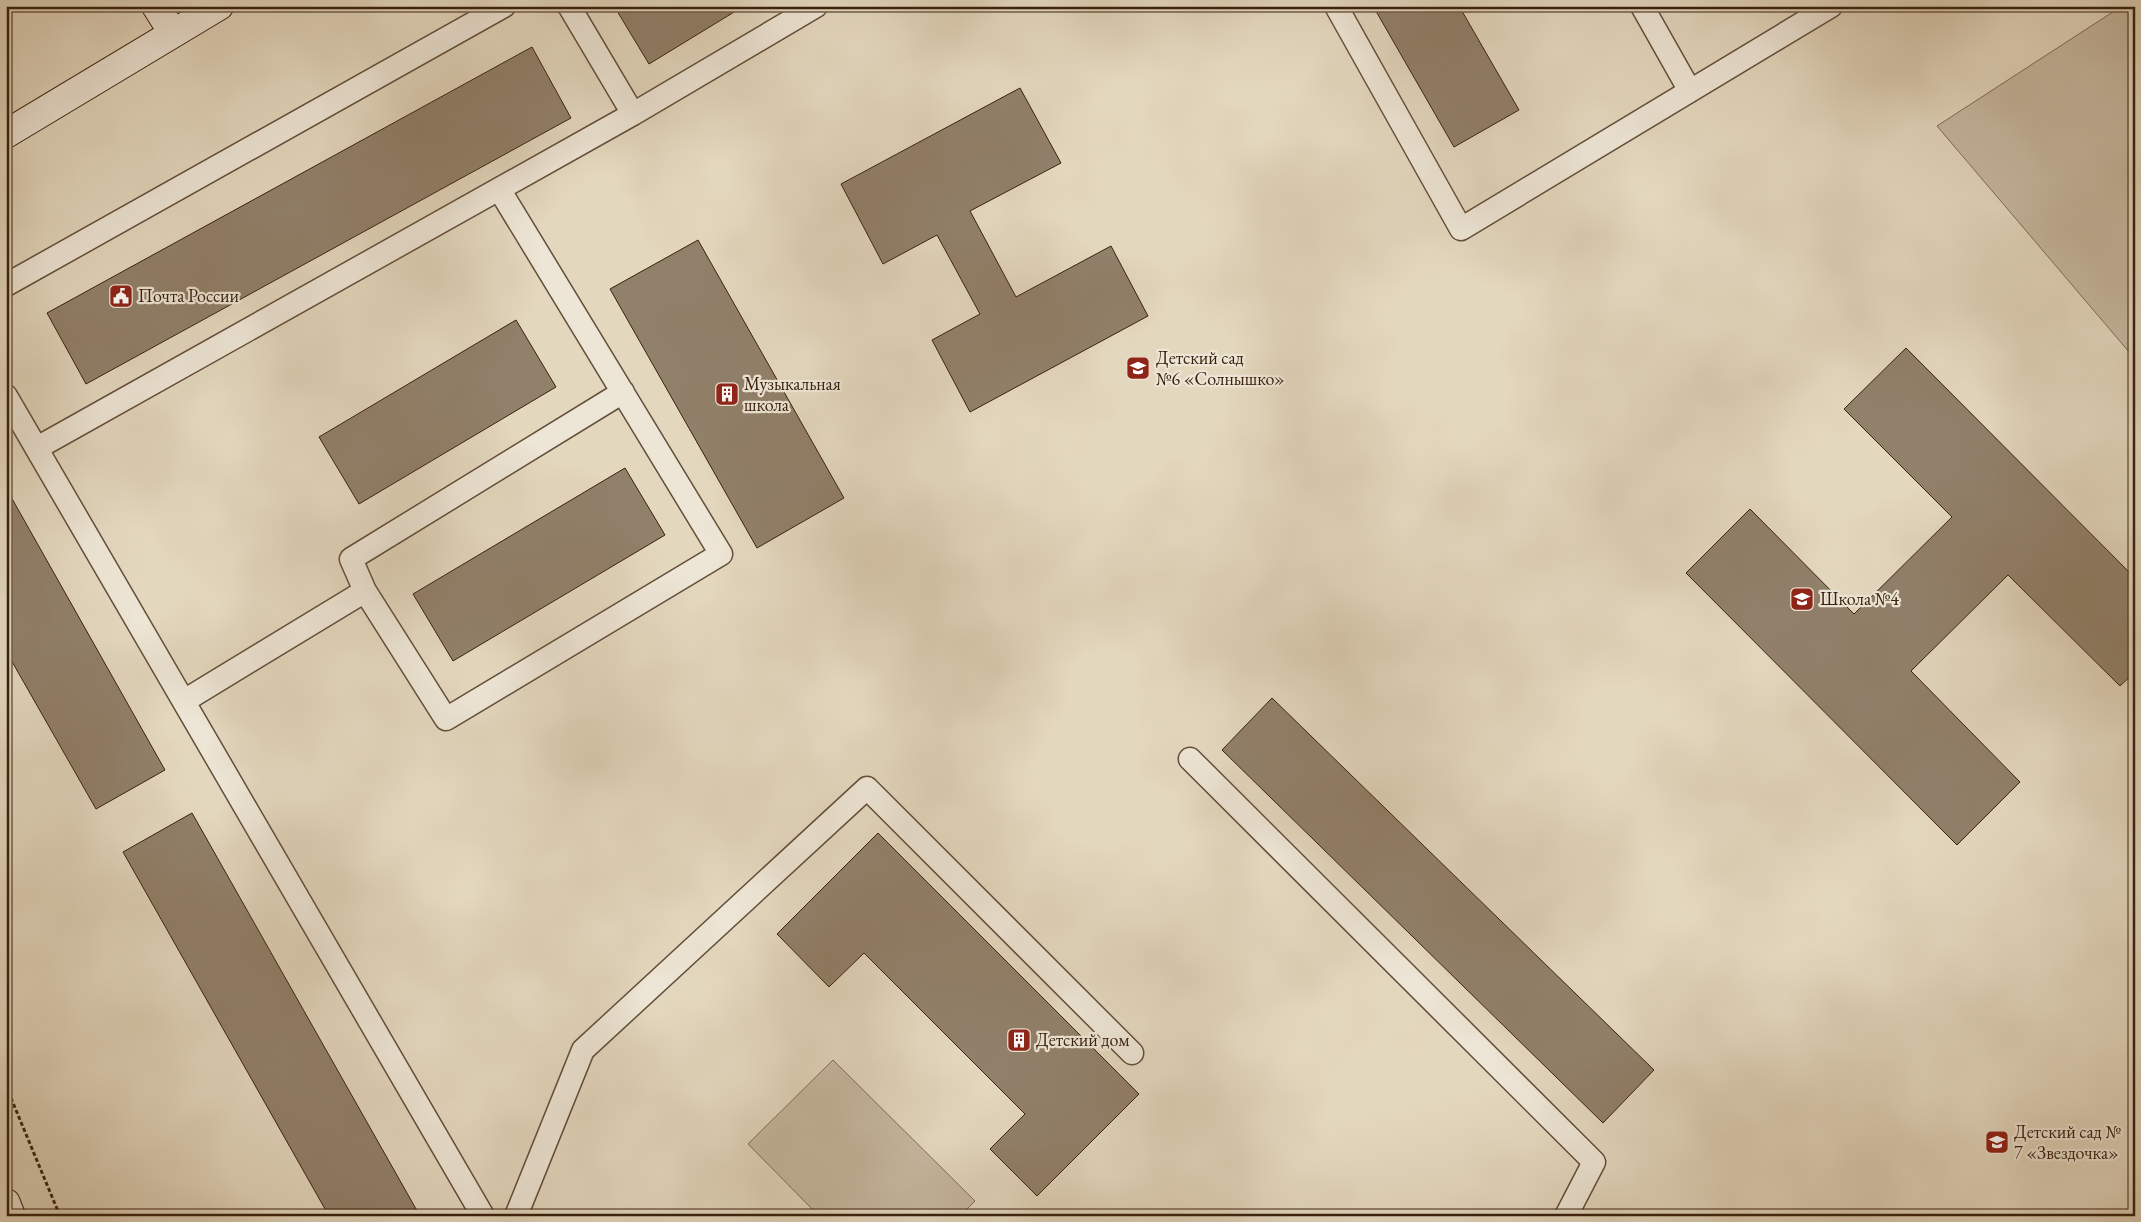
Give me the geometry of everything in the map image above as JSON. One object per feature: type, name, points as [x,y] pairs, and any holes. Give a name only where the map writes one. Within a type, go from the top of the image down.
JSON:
[{"type":"main road","points":[[156,6],[173,33]]},
{"type":"main road","points":[[6,134],[219,6]]},
{"type":"main road","points":[[6,1203],[11,1216]]},
{"type":"lane","points":[[6,285],[504,6]]},
{"type":"lane","points":[[569,6],[634,114]]},
{"type":"lane","points":[[37,448],[634,114],[816,6]]},
{"type":"lane","points":[[1336,6],[1461,229],[1831,6]]},
{"type":"lane","points":[[1642,6],[1690,91]]},
{"type":"lane","points":[[498,190],[623,392],[721,554],[446,719],[365,591],[351,559],[623,392]]},
{"type":"lane","points":[[6,396],[483,1216]]},
{"type":"lane","points":[[184,701],[365,591]]},
{"type":"lane","points":[[1190,758],[1594,1162],[1566,1216]]},
{"type":"lane","points":[[516,1216],[583,1050],[866,788],[1132,1053]]},
{"type":"path","points":[[6,1086],[60,1216]]},
{"type":"shaded area","points":[[2122,6],[2135,6],[2135,359],[1937,126]]},
{"type":"shaded area","points":[[833,1060],[975,1201],[960,1216],[819,1216],[748,1144]]},
{"type":"building","points":[[614,6],[744,6],[649,64]]},
{"type":"building","points":[[1373,6],[1459,6],[1519,110],[1454,147]]},
{"type":"building","points":[[532,47],[571,118],[86,384],[47,313]]},
{"type":"building","points":[[1020,88],[1061,163],[970,211],[1016,297],[1111,246],[1148,316],[970,412],[932,340],[980,314],[937,235],[883,264],[841,184]]},
{"type":"building","name":"Музыкальная школа","points":[[698,240],[844,498],[757,548],[610,289]]},
{"type":"building","points":[[516,320],[556,387],[359,504],[319,437]]},
{"type":"building","points":[[1906,348],[2135,578],[2135,672],[2120,686],[2008,575],[1911,671],[2020,782],[1957,845],[1686,573],[1750,509],[1854,614],[1952,517],[1844,409]]},
{"type":"building","points":[[625,468],[665,535],[453,661],[413,594]]},
{"type":"building","points":[[6,488],[165,770],[96,809],[6,651]]},
{"type":"building","points":[[1272,698],[1654,1070],[1603,1123],[1222,750]]},
{"type":"building","points":[[192,813],[420,1216],[329,1216],[123,852]]},
{"type":"building","name":"Детский дом","points":[[878,833],[1139,1094],[1037,1196],[990,1149],[1025,1114],[864,953],[829,987],[777,934]]},
{"type":"place","name":"Почта России","points":[[121,296]]},
{"type":"place","name":"Детский сад №6 «Солнышко»","points":[[1138,368]]},
{"type":"place","name":"Музыкальная школа","points":[[727,394]]},
{"type":"place","name":"Школа №4","points":[[1802,599]]},
{"type":"place","name":"Детский дом","points":[[1019,1040]]},
{"type":"place","name":"Детский сад № 7 «Звездочка»","points":[[1997,1142]]}]
